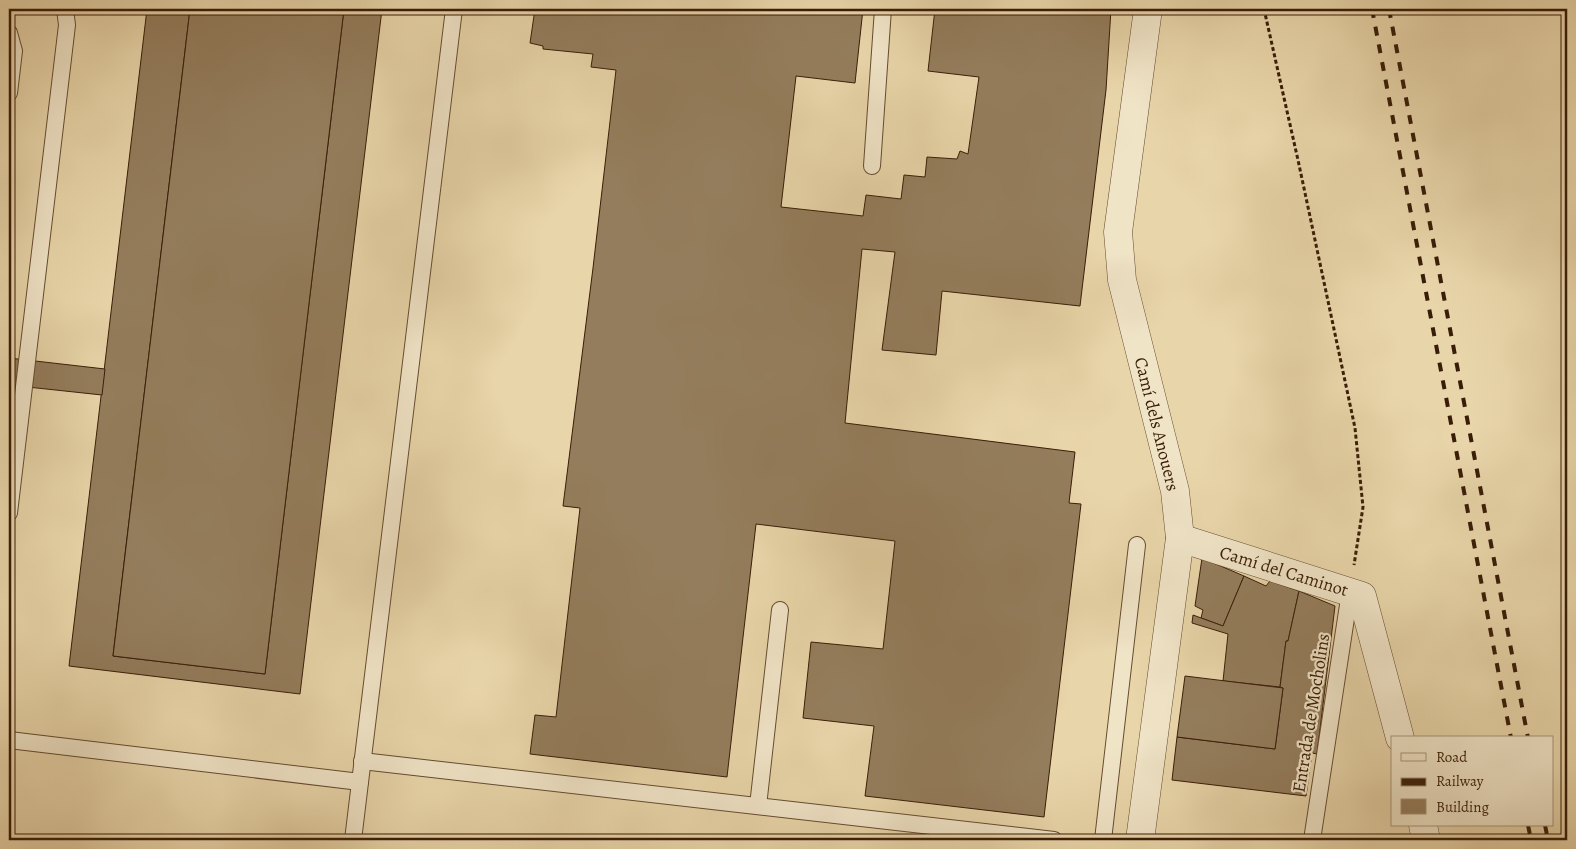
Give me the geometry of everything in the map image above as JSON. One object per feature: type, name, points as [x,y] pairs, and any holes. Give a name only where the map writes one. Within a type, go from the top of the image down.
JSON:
[{"type":"street","name":"Camí dels Anouers","points":[[1140,840],[1180,538],[1175,491],[1129,311],[1118,256],[1118,232],[1148,9]]},
{"type":"street","name":"Camí del Caminot","points":[[1180,538],[1362,596],[1399,736]]},
{"type":"street","points":[[1423,826],[1426,840]]},
{"type":"lane","points":[[9,514],[67,25],[65,9]]},
{"type":"lane","points":[[352,840],[454,9]]},
{"type":"lane","points":[[872,166],[884,9]]},
{"type":"lane","points":[[9,33],[14,51],[9,92]]},
{"type":"lane","points":[[1103,840],[1137,545]]},
{"type":"lane","name":"Entrada de Mocholins","points":[[1312,840],[1350,592]]},
{"type":"lane","points":[[758,806],[780,610]]},
{"type":"lane","points":[[9,740],[360,782]]},
{"type":"lane","points":[[362,760],[1054,840]]},
{"type":"path","points":[[1264,9],[1355,428],[1363,507],[1350,592]]},
{"type":"building","points":[[147,9],[190,9],[113,656],[265,674],[344,9],[382,9],[300,694],[69,666]]},
{"type":"building","points":[[190,9],[344,9],[265,674],[113,656]]},
{"type":"building","points":[[535,9],[863,9],[855,83],[796,76],[781,207],[863,216],[866,195],[901,199],[904,175],[925,177],[927,157],[957,159],[960,151],[968,154],[979,77],[928,71],[935,9],[1111,9],[1106,90],[1080,306],[942,291],[936,355],[882,350],[895,252],[862,249],[845,423],[1075,452],[1069,503],[1081,504],[1044,817],[865,796],[874,726],[803,718],[811,642],[883,649],[895,541],[756,524],[727,777],[530,754],[535,715],[556,717],[580,508],[563,506],[616,70],[591,67],[593,54],[543,49],[543,46],[530,43]]},
{"type":"building","points":[[9,358],[105,369],[102,395],[9,385]]},
{"type":"building","points":[[1202,558],[1244,576],[1223,626],[1201,618],[1203,610],[1195,606]]},
{"type":"building","points":[[1244,576],[1266,586],[1270,581],[1299,591],[1288,641],[1286,641],[1280,687],[1223,681],[1228,634],[1192,623],[1193,615],[1223,626]]},
{"type":"building","points":[[1299,591],[1335,606],[1317,754],[1312,753],[1306,796],[1172,780],[1177,737],[1275,749],[1283,688],[1280,687],[1286,641],[1288,641]]},
{"type":"building","points":[[1185,676],[1283,688],[1275,749],[1177,737]]},
{"type":"railway","points":[[1372,9],[1511,736]]},
{"type":"railway","points":[[1389,9],[1528,736]]},
{"type":"railway","points":[[1528,826],[1531,840]]},
{"type":"railway","points":[[1545,826],[1548,840]]}]
